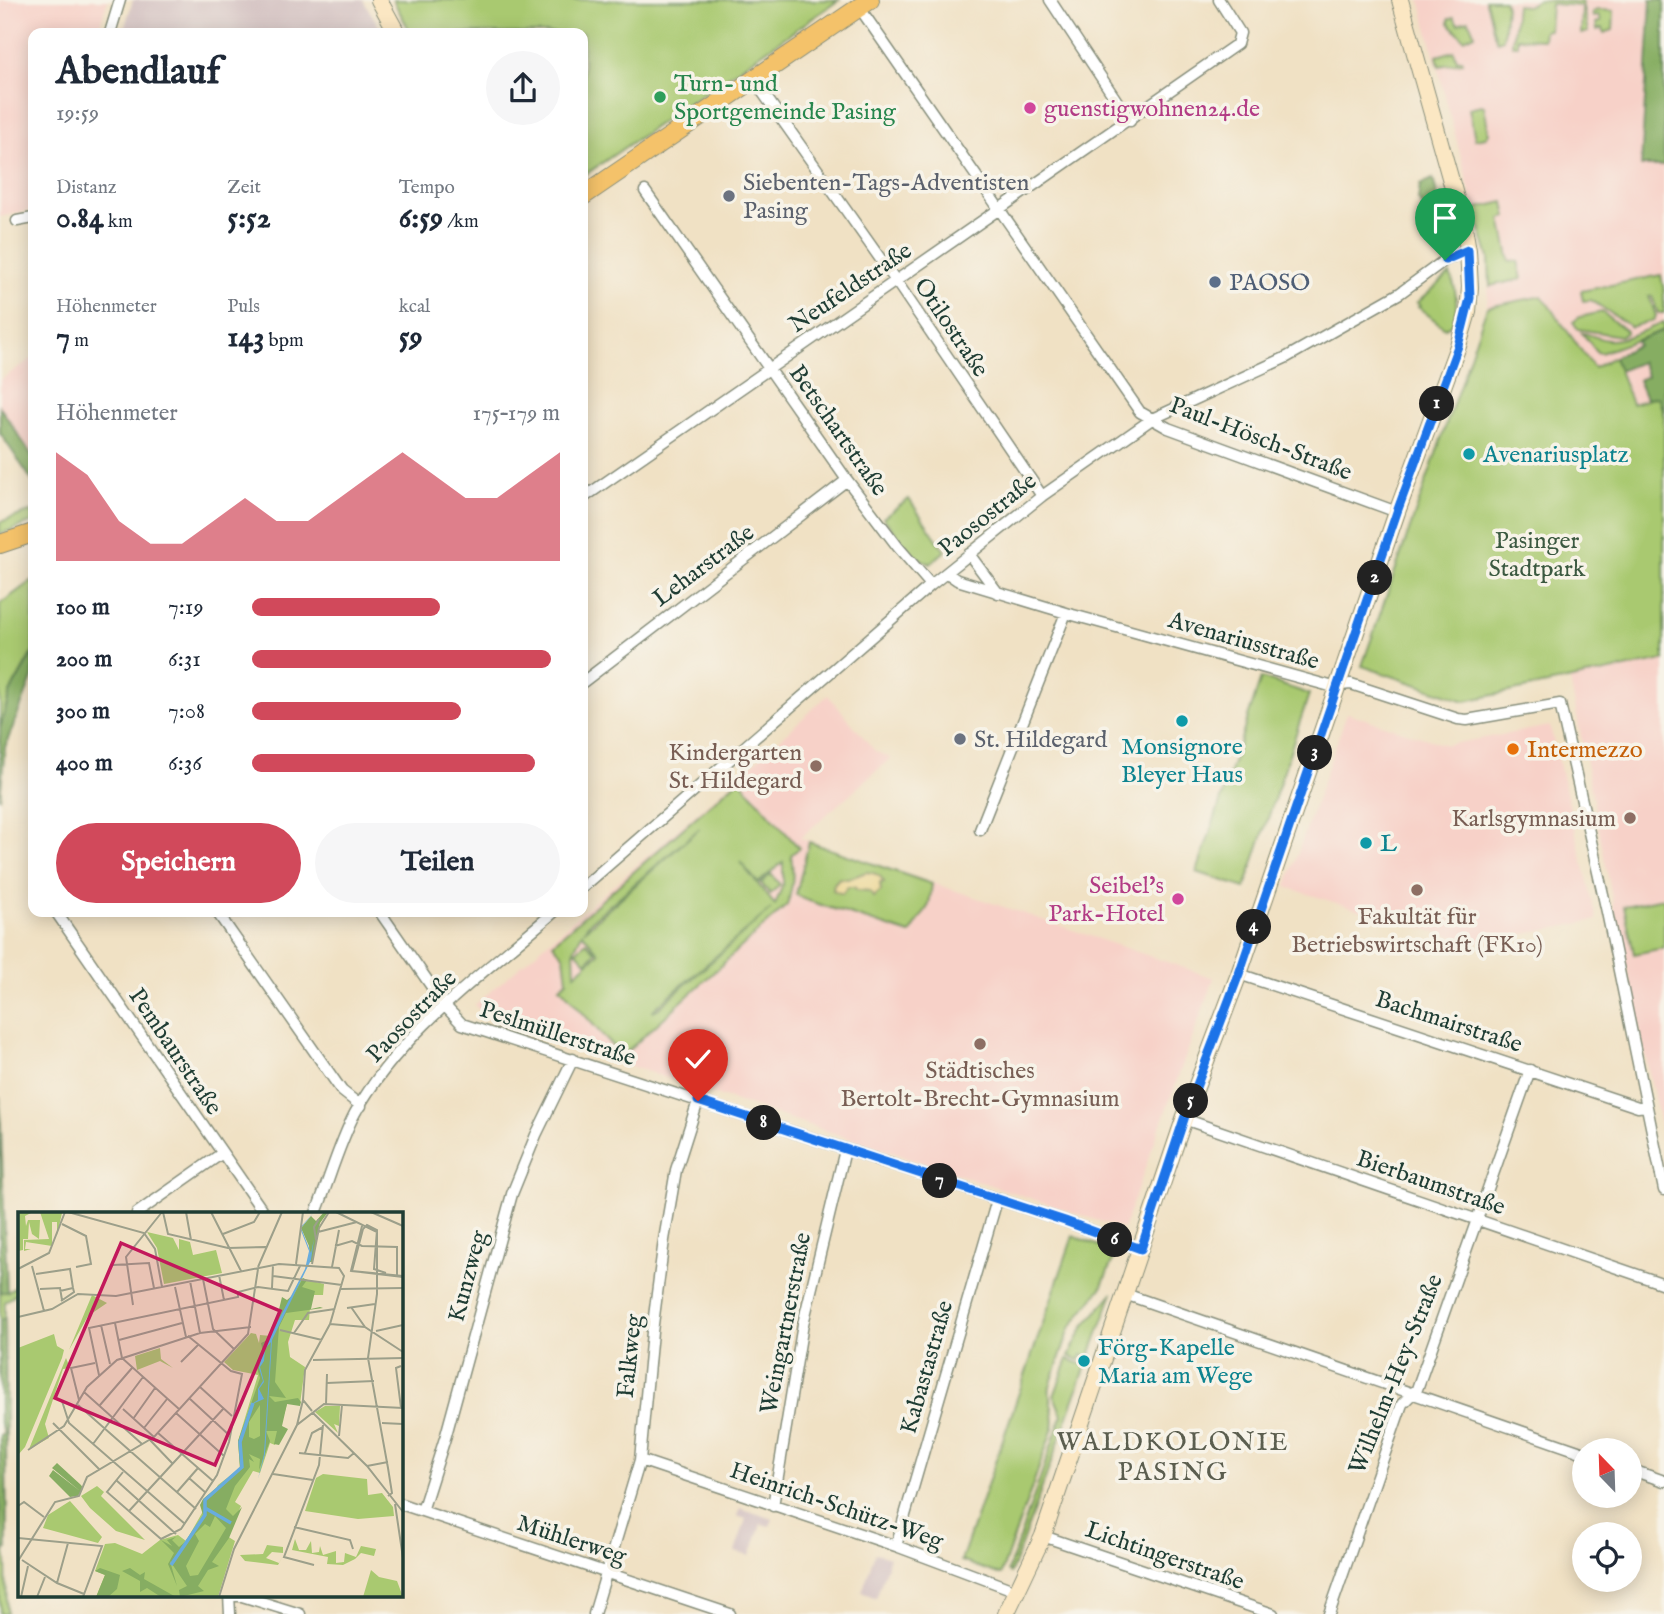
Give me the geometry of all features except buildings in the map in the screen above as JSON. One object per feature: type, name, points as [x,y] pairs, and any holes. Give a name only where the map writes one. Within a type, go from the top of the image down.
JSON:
[{"type":"main road","points":[[588,193],[865,4]]},
{"type":"main road","points":[[0,544],[28,535]]},
{"type":"street","points":[[112,28],[120,0]]},
{"type":"street","points":[[379,0],[394,28]]},
{"type":"street","points":[[1050,0],[1130,121]]},
{"type":"street","name":"Neufeldstraße","points":[[588,495],[1130,121],[1237,44],[1240,33],[1219,0]]},
{"type":"street","points":[[1006,1614],[1019,1592],[1043,1536],[1184,1119],[1239,974],[1397,512],[1464,328],[1471,287],[1468,250],[1401,0]]},
{"type":"street","name":"Paul-Hösch-Straße","points":[[865,4],[1140,412],[1168,428],[1397,512]]},
{"type":"street","name":"Otilostraße","points":[[754,80],[896,281],[1042,496]]},
{"type":"street","name":"Betschartstraße","points":[[645,191],[847,480],[898,547],[932,585]]},
{"type":"street","points":[[17,221],[28,219]]},
{"type":"street","name":"Paosostraße","points":[[588,883],[947,572],[1042,496],[1152,419],[1287,357],[1400,293],[1445,260],[1468,250]]},
{"type":"street","name":"Leharstraße","points":[[588,678],[847,480]]},
{"type":"street","points":[[969,554],[998,593]]},
{"type":"street","name":"Avenariusstraße","points":[[947,572],[957,580],[1066,613],[1329,686],[1351,684],[1467,720],[1560,704],[1607,909],[1646,1105]]},
{"type":"street","points":[[980,831],[1066,613]]},
{"type":"street","name":"Pembaurstraße","points":[[59,917],[263,1212]]},
{"type":"street","points":[[221,917],[342,1090],[361,1106]]},
{"type":"street","name":"Peslmüllerstraße","points":[[383,917],[445,1006],[462,1024],[1065,1221],[1141,1249]]},
{"type":"street","name":"Paosostraße","points":[[316,1212],[355,1114],[404,1046],[445,1006],[548,917]]},
{"type":"street","name":"Bachmairstraße","points":[[1239,974],[1638,1107],[1646,1105]]},
{"type":"street","name":"Kunzweg","points":[[422,1511],[446,1435],[512,1194],[536,1135],[573,1059]]},
{"type":"street","name":"Wilhelm-Hey-Straße","points":[[1329,1614],[1401,1406],[1417,1389],[1530,1070]]},
{"type":"street","name":"Falkweg","points":[[594,1614],[640,1460],[664,1241],[676,1170],[698,1101]]},
{"type":"street","points":[[1646,1105],[1664,1190]]},
{"type":"street","name":"Bierbaumstraße","points":[[1184,1119],[1664,1284]]},
{"type":"street","name":"Weingartnerstraße","points":[[772,1506],[803,1321],[845,1150]]},
{"type":"street","points":[[138,1212],[221,1154]]},
{"type":"street","name":"Kabastastraße","points":[[896,1546],[997,1200]]},
{"type":"street","points":[[1125,1294],[1572,1449]]},
{"type":"street","name":"Heinrich-Schütz-Weg","points":[[640,1460],[896,1546],[1019,1592]]},
{"type":"street","points":[[1642,1473],[1664,1481]]},
{"type":"street","name":"Mühlerweg","points":[[402,1504],[730,1614]]},
{"type":"street","name":"Lichtingerstraße","points":[[1043,1536],[1273,1614]]},
{"type":"street","points":[[229,1596],[230,1614]]},
{"type":"street","points":[[242,1596],[300,1614]]},
{"type":"shaded area","points":[[0,0],[108,0],[99,28],[28,28],[28,210],[0,217]]},
{"type":"shaded area","points":[[133,0],[363,0],[380,28],[125,28]]},
{"type":"shaded area","points":[[1420,0],[1664,0],[1664,372],[1651,447],[1542,296],[1487,307],[1490,268]]},
{"type":"shaded area","points":[[28,361],[28,448],[0,406],[0,380]]},
{"type":"shaded area","name":"Karlsgymnasium","points":[[1664,660],[1662,1133],[1616,918],[1570,680]]},
{"type":"shaded area","points":[[828,695],[875,751],[891,758],[800,838],[1214,978],[1123,1229],[486,1018],[475,1005],[577,917],[588,917],[588,907],[742,774]]},
{"type":"shaded area","points":[[1347,713],[1446,745],[1550,726],[1597,920],[1477,943],[1286,887]]},
{"type":"shaded area","points":[[740,1508],[773,1519],[770,1526],[761,1524],[750,1556],[735,1552],[746,1519],[737,1516]]},
{"type":"shaded area","points":[[875,1553],[890,1557],[876,1598],[862,1592]]},
{"type":"green space","name":"Turn- und Sportgemeinde Pasing","points":[[393,0],[839,0],[588,173],[588,28],[408,28]]},
{"type":"green space","points":[[1485,0],[1504,0],[1506,6],[1503,39],[1497,41]]},
{"type":"green space","points":[[1538,0],[1582,2],[1588,32],[1581,34],[1582,6],[1551,4],[1549,30],[1544,31],[1543,39],[1517,38],[1517,45],[1512,45],[1516,5],[1527,6]]},
{"type":"green space","points":[[1651,0],[1664,0],[1664,166],[1641,166]]},
{"type":"green space","points":[[1614,11],[1613,30],[1604,33],[1603,28],[1597,30],[1596,23],[1601,22],[1599,16],[1593,17],[1592,12]]},
{"type":"green space","points":[[1454,17],[1458,24],[1468,20],[1475,34],[1464,39],[1449,23],[1449,19]]},
{"type":"green space","points":[[1454,51],[1457,60],[1462,59],[1463,62],[1439,66],[1437,56]]},
{"type":"green space","points":[[1484,106],[1489,133],[1486,137],[1475,139],[1469,108]]},
{"type":"green space","points":[[1433,179],[1449,236],[1446,241],[1418,200],[1420,185]]},
{"type":"green space","points":[[1504,202],[1507,217],[1501,219],[1510,262],[1518,261],[1522,279],[1490,286],[1489,258],[1474,209]]},
{"type":"green space","points":[[1450,274],[1456,310],[1454,323],[1445,328],[1418,307],[1420,305],[1417,303]]},
{"type":"green space","points":[[1661,275],[1664,313],[1658,313],[1652,296],[1649,296],[1656,316],[1654,320],[1631,327],[1591,300],[1583,301],[1581,291]]},
{"type":"green space","name":"Pasinger Stadtpark","points":[[1542,296],[1594,368],[1614,357],[1632,404],[1657,397],[1664,372],[1664,660],[1465,701],[1362,666],[1487,307]]},
{"type":"green space","points":[[1602,312],[1626,333],[1620,336],[1578,329],[1573,322],[1580,317]]},
{"type":"green space","points":[[1664,322],[1664,330],[1601,353],[1597,352],[1582,333],[1616,340]]},
{"type":"green space","points":[[1664,330],[1664,416],[1658,397],[1646,399],[1638,380],[1647,376],[1641,362],[1619,371],[1614,357],[1638,345],[1636,341]]},
{"type":"green space","points":[[0,407],[28,449],[28,475],[0,433]]},
{"type":"green space","points":[[909,499],[945,551],[930,564],[914,556],[883,518]]},
{"type":"green space","points":[[28,513],[28,524],[0,534],[0,522]]},
{"type":"green space","points":[[28,584],[28,660],[10,692],[0,728],[0,604]]},
{"type":"green space","points":[[28,661],[28,689],[5,747],[0,799],[0,729],[10,693]]},
{"type":"green space","points":[[1261,678],[1309,694],[1245,888],[1197,872]]},
{"type":"green space","points":[[739,779],[799,848],[791,855],[792,880],[787,905],[620,1058],[560,987],[567,981],[564,956],[553,943],[582,917],[588,917],[588,912]],"holes":[[[700,828],[585,930],[584,930],[590,922]],[[740,862],[758,883],[783,862],[783,884],[775,905]],[[771,909],[658,1009],[653,1011],[653,1010]],[[582,933],[599,953],[575,974],[574,950]]]},
{"type":"green space","points":[[809,842],[932,884],[929,905],[910,934],[803,899],[796,894]]},
{"type":"green space","points":[[771,874],[780,885],[770,894],[761,883]]},
{"type":"green space","points":[[1664,898],[1664,948],[1634,954],[1624,906]]},
{"type":"green space","points":[[586,942],[596,952],[586,962],[576,951]]},
{"type":"green space","points":[[0,1097],[7,1292],[0,1292]]},
{"type":"green space","points":[[1073,1236],[1116,1252],[1101,1288],[1070,1328],[1050,1386],[1053,1428],[1001,1574],[998,1574],[961,1561]]},
{"type":"green space","points":[[16,1287],[18,1292],[5,1302],[5,1319],[0,1320],[0,1292]]},
{"type":"green space","points":[[1113,1293],[1089,1358],[1082,1355],[1080,1360],[1069,1356],[1084,1326]]},
{"type":"green space","points":[[5,1319],[7,1549],[4,1550],[0,1531],[0,1435],[4,1433],[0,1423],[0,1320]]},
{"type":"green space","points":[[1068,1359],[1086,1366],[1011,1573],[1008,1571],[1062,1415],[1054,1396]]},
{"type":"green space","points":[[0,1533],[6,1558],[7,1614],[0,1614]]},
{"type":"sand","points":[[866,872],[876,874],[884,882],[880,883],[881,891],[873,897],[870,891],[857,890],[854,887],[848,887],[842,894],[833,890],[839,878],[848,879]]},
{"type":"place","name":"Turn- und Sportgemeinde Pasing","points":[[660,97]]},
{"type":"place","name":"guenstigwohnen24.de","points":[[1030,108]]},
{"type":"place","name":"Siebenten-Tags-Adventisten Pasing","points":[[729,196]]},
{"type":"place","name":"PAOSO","points":[[1215,282]]},
{"type":"place","name":"Avenariusplatz","points":[[1469,454]]},
{"type":"place","name":"Monsignore Bleyer Haus","points":[[1182,721]]},
{"type":"place","name":"St. Hildegard","points":[[960,739]]},
{"type":"place","name":"Intermezzo","points":[[1513,749]]},
{"type":"place","name":"Kindergarten St. Hildegard","points":[[816,766]]},
{"type":"place","name":"Karlsgymnasium","points":[[1630,818]]},
{"type":"place","name":"L","points":[[1366,843]]},
{"type":"place","name":"Fakultät für Betriebswirtschaft (FK10)","points":[[1417,890]]},
{"type":"place","name":"Seibel's Park-Hotel","points":[[1178,899]]},
{"type":"place","name":"Städtisches Bertolt-Brecht-Gymnasium","points":[[980,1044]]},
{"type":"place","name":"Förg-Kapelle Maria am Wege","points":[[1084,1361]]},
{"type":"district","name":"WALDKOLONIE PASING","points":[[1173,1456]]},
{"type":"route","points":[[698,1101],[1065,1221],[1141,1249],[1184,1119],[1239,974],[1397,512],[1464,328],[1471,287],[1468,250],[1445,260]]}]
